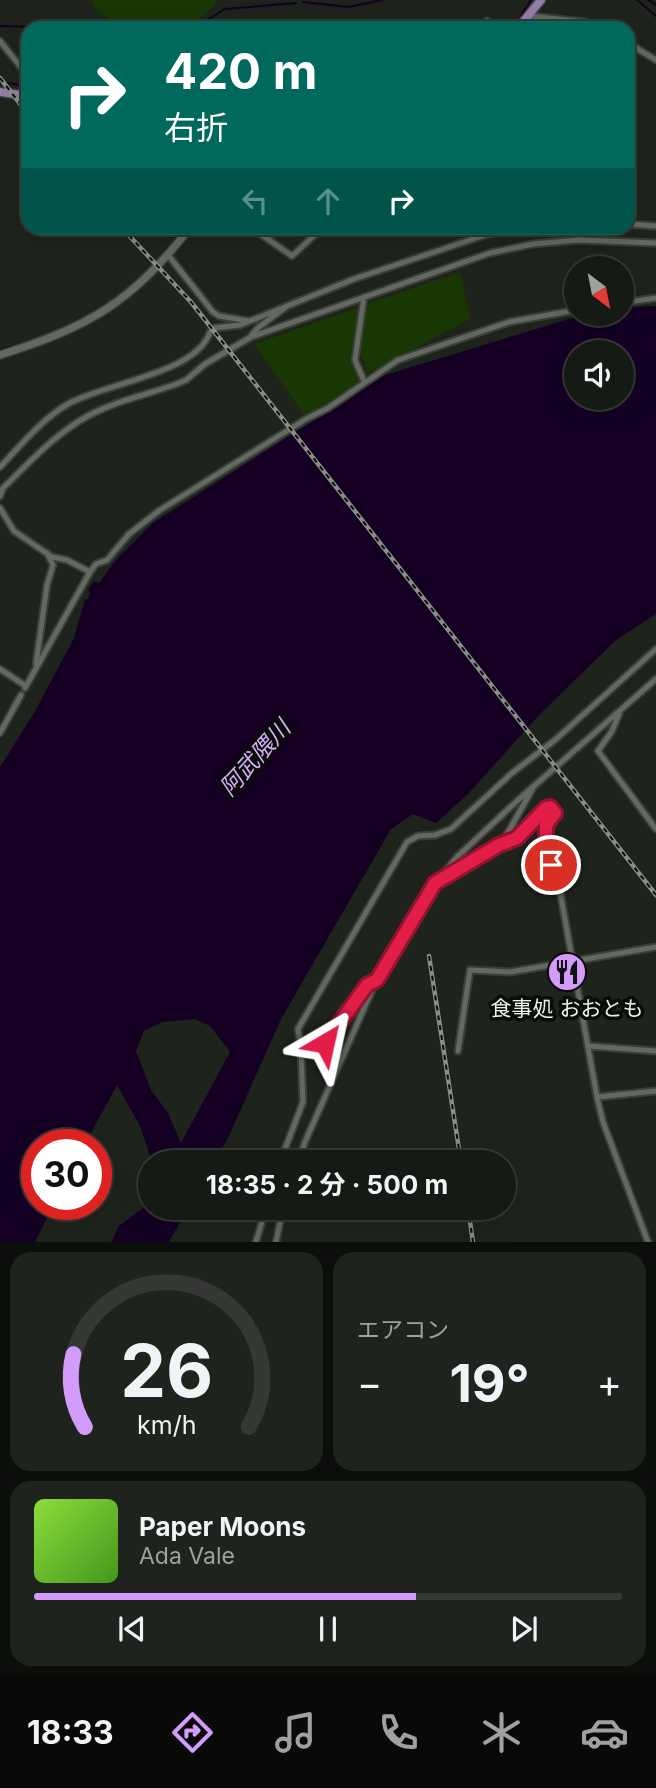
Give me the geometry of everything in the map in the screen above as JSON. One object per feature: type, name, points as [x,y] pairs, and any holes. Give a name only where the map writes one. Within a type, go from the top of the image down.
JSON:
[{"type":"main road","points":[[525,21],[541,0]]},
{"type":"main road","points":[[0,92],[21,95]]},
{"type":"street","points":[[530,16],[575,21]]},
{"type":"street","points":[[0,41],[21,67]]},
{"type":"street","points":[[635,47],[656,60]]},
{"type":"street","points":[[635,224],[656,226]]},
{"type":"street","points":[[0,355],[65,333],[96,317],[127,295],[184,235]]},
{"type":"street","points":[[262,235],[292,257],[315,235]]},
{"type":"street","points":[[0,467],[64,406],[86,395],[180,363],[200,350],[213,330],[240,325],[295,301],[466,241],[491,235]]},
{"type":"street","points":[[0,496],[3,488],[52,441],[85,417],[174,386],[251,337],[480,257],[533,244],[578,240],[656,243]]},
{"type":"street","points":[[168,255],[213,312],[219,316],[249,321]]},
{"type":"street","points":[[363,297],[363,316],[355,360],[364,381]]},
{"type":"street","points":[[634,301],[656,298]]},
{"type":"street","points":[[251,337],[259,327],[295,301]]},
{"type":"street","points":[[0,670],[26,687],[96,564],[107,560],[129,534],[160,510],[328,408],[398,360],[509,322],[564,312]]},
{"type":"street","points":[[0,508],[14,531],[47,553],[90,572]]},
{"type":"street","points":[[36,667],[52,565],[47,553]]},
{"type":"street","points":[[377,980],[367,985],[320,1048],[303,1047],[298,1039],[298,1029],[407,842],[418,835],[435,835],[452,829],[512,773],[555,740],[656,649]]},
{"type":"street","points":[[302,1150],[377,980],[435,883],[459,855],[656,679]]},
{"type":"street","points":[[0,733],[21,695]]},
{"type":"street","points":[[621,710],[598,751],[656,829]]},
{"type":"street","points":[[502,843],[535,785]]},
{"type":"street","points":[[435,883],[502,843],[517,838],[546,808],[550,807],[555,813],[546,825],[546,841],[551,865],[558,875],[597,1097],[603,1122],[648,1242]]},
{"type":"street","points":[[458,1051],[470,970],[510,972],[656,947]]},
{"type":"street","points":[[588,1046],[656,1051]]},
{"type":"street","points":[[285,1150],[303,1102],[303,1047]]},
{"type":"street","points":[[597,1097],[656,1091]]},
{"type":"street","points":[[256,1242],[262,1220]]},
{"type":"street","points":[[275,1242],[280,1220]]},
{"type":"green space","points":[[91,0],[217,0],[197,21],[114,21],[97,10]]},
{"type":"green space","points":[[460,272],[470,319],[368,373],[360,352],[367,304]]},
{"type":"green space","points":[[360,307],[351,358],[358,380],[325,405],[304,415],[255,344]]},
{"type":"water","name":"阿武隈川","points":[[656,306],[656,614],[615,641],[540,714],[469,793],[436,823],[413,814],[391,829],[281,1019],[221,1150],[148,1150],[140,1126],[117,1085],[93,1129],[21,1129],[21,1220],[46,1220],[35,1242],[0,1242],[0,767],[34,713],[74,638],[85,599],[88,599],[90,593],[88,589],[94,581],[99,583],[116,560],[153,523],[385,375],[564,321],[564,326],[634,326],[634,307]],"holes":[[[195,1019],[210,1026],[230,1052],[181,1143],[168,1113],[151,1090],[136,1051],[144,1031],[162,1022]]]},
{"type":"water","points":[[138,1212],[138,1220],[181,1220],[169,1242],[111,1242],[119,1226]]},
{"type":"waterway","points":[[303,2],[349,7],[382,0]]},
{"type":"waterway","points":[[518,21],[531,0]]},
{"type":"waterway","points":[[637,0],[656,16]]},
{"type":"waterway","points":[[649,0],[656,5]]},
{"type":"waterway","points":[[205,21],[225,9],[296,3]]},
{"type":"waterway","points":[[0,26],[21,26]]},
{"type":"waterway","points":[[0,82],[21,85]]},
{"type":"waterway","points":[[0,350],[39,338]]},
{"type":"railway","points":[[0,78],[21,105]]},
{"type":"railway","points":[[129,235],[191,302],[656,895]]},
{"type":"railway","points":[[429,956],[459,1150]]},
{"type":"railway","points":[[470,1220],[473,1242]]},
{"type":"place","name":"食事処 おおとも","points":[[567,972]]},
{"type":"route","points":[[325,1043],[367,985],[377,980],[435,883],[499,845],[517,838],[550,807],[555,813],[546,825],[551,865]]}]
